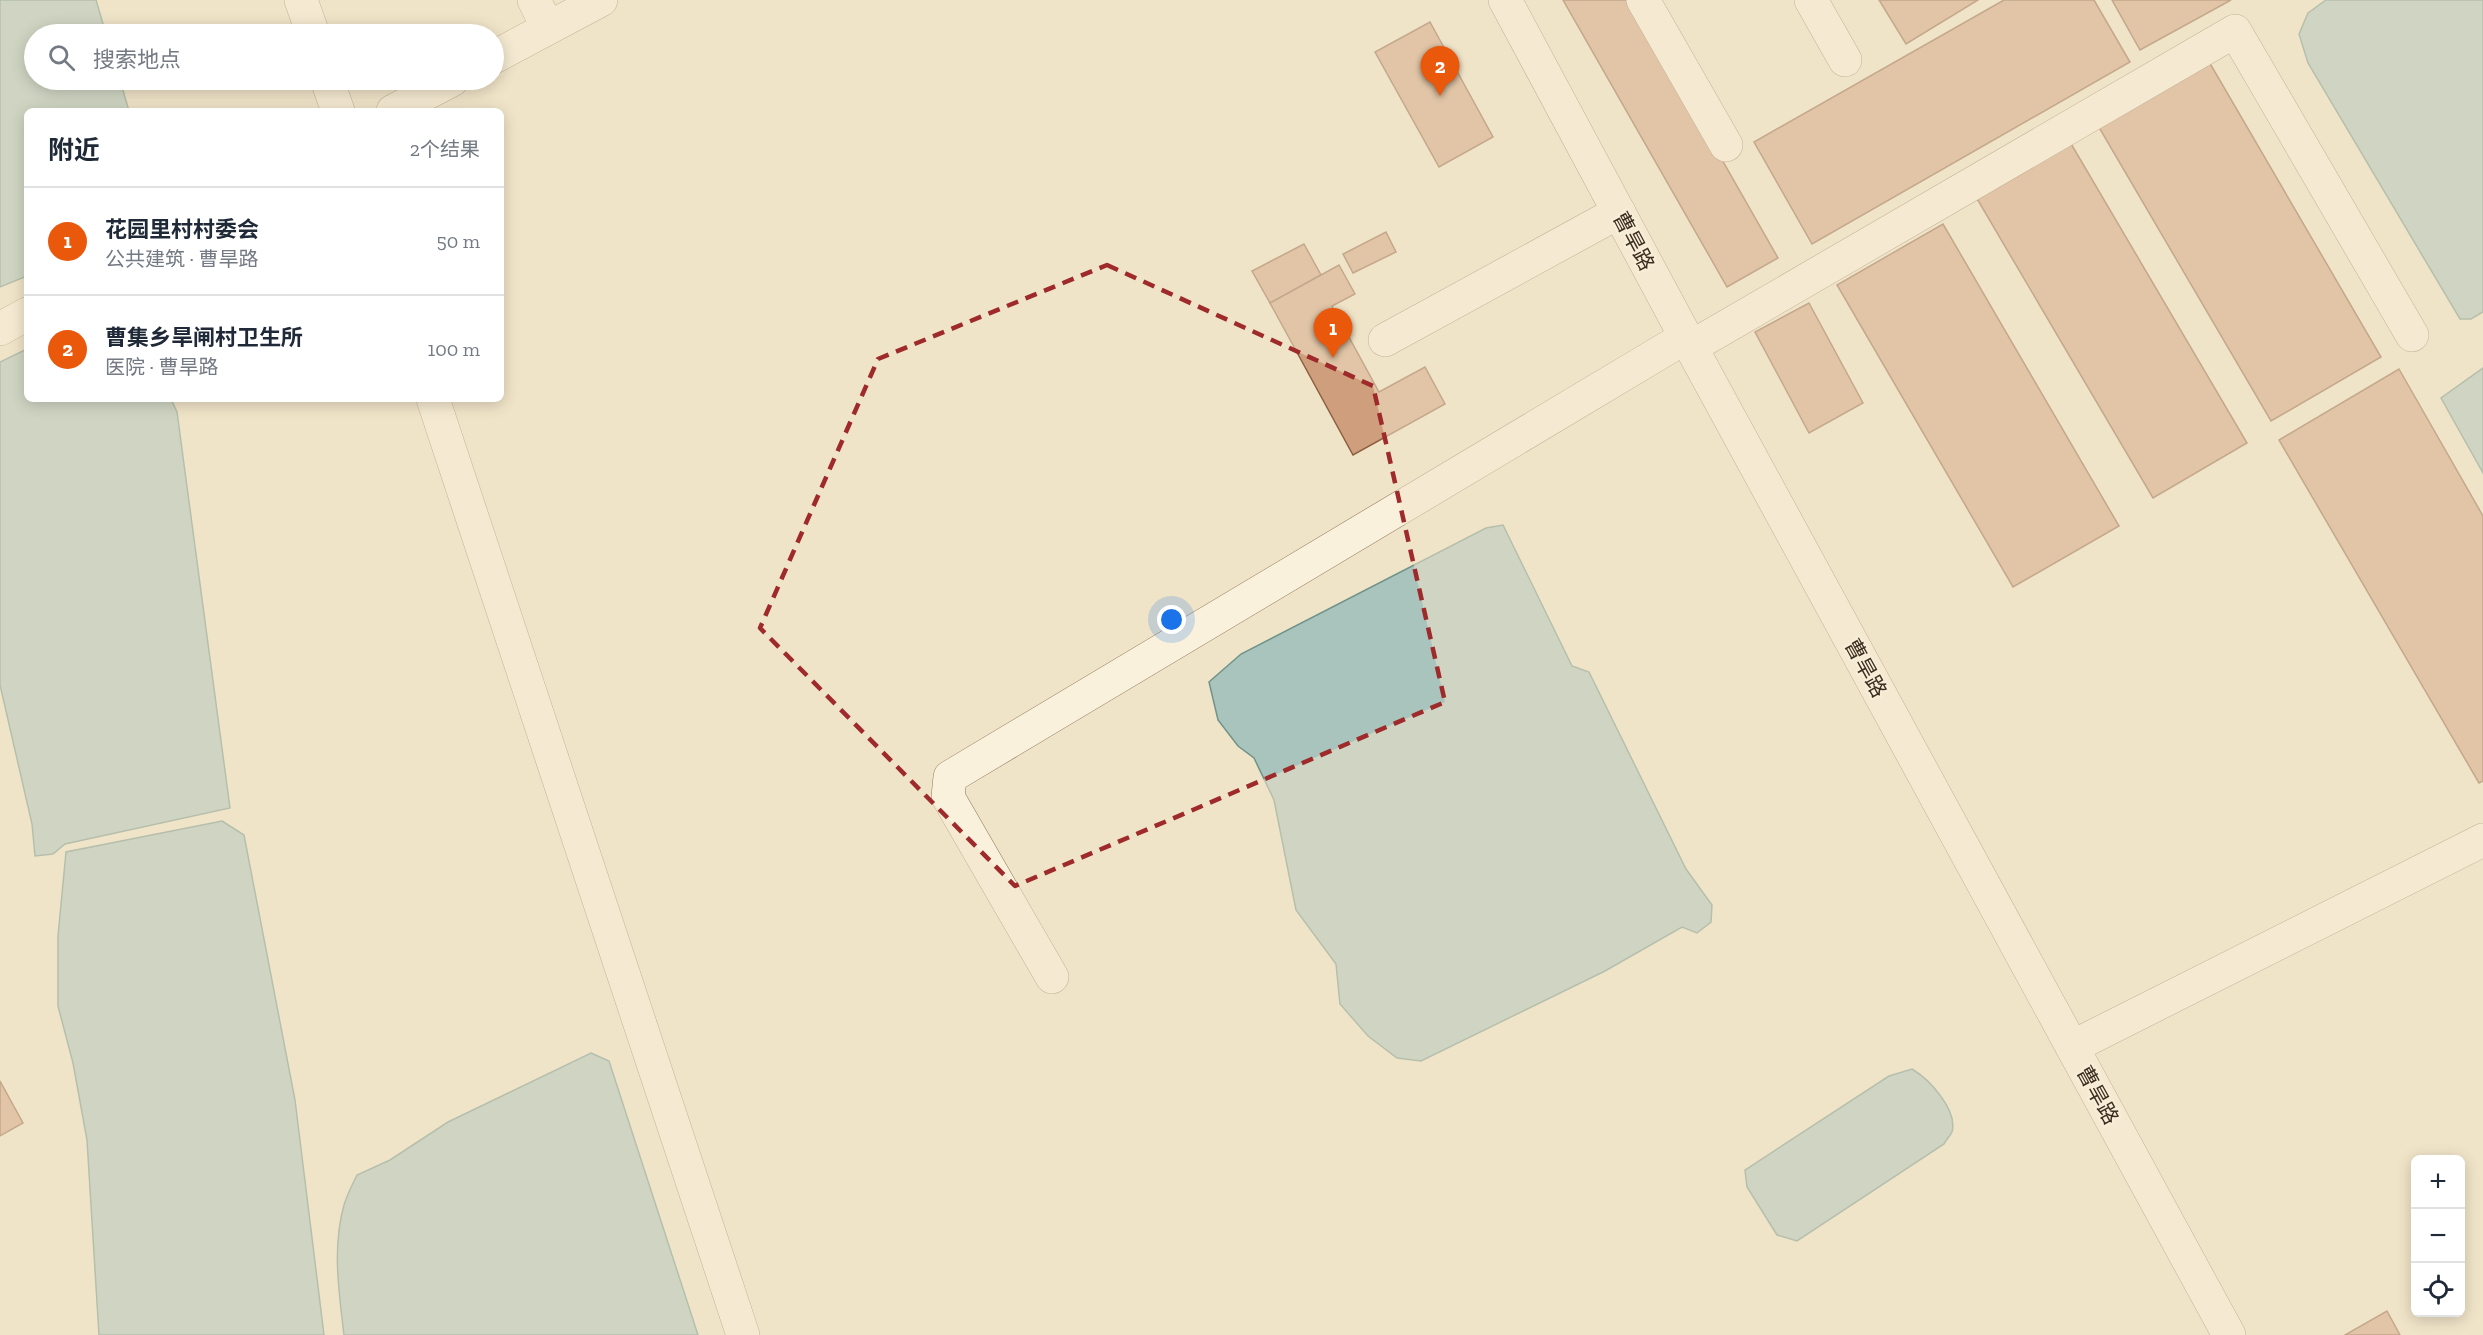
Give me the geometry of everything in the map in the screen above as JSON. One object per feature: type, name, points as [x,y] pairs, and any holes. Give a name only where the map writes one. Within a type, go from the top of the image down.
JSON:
[{"type":"street","points":[[301,0],[309,24]]},
{"type":"street","points":[[504,48],[541,14],[601,0]]},
{"type":"street","points":[[1642,0],[1726,146]]},
{"type":"street","points":[[1811,0],[1845,60]]},
{"type":"street","name":"曹旱路","points":[[1508,1],[1689,342],[2229,1335]]},
{"type":"street","points":[[1052,976],[948,797],[950,777],[1689,342],[2235,31],[2412,335]]},
{"type":"street","points":[[331,90],[337,108]]},
{"type":"street","points":[[399,108],[433,90]]},
{"type":"street","points":[[1385,340],[1619,212]]},
{"type":"street","points":[[0,328],[24,316]]},
{"type":"street","points":[[434,402],[743,1335]]},
{"type":"street","points":[[2072,1047],[2483,840]]},
{"type":"highlighted area","points":[[1107,265],[1373,386],[1445,702],[1015,886],[760,628],[878,359]]},
{"type":"water","points":[[0,0],[96,0],[103,24],[24,24],[24,90],[123,90],[128,108],[24,108],[24,277],[0,287]]},
{"type":"water","points":[[2326,0],[2483,0],[2483,312],[2471,319],[2460,319],[2308,63],[2299,34],[2308,13]]},
{"type":"water","points":[[24,350],[24,402],[172,402],[177,412],[230,808],[65,844],[53,854],[35,856],[32,824],[0,685],[0,362]]},
{"type":"water","points":[[2483,368],[2483,473],[2441,398]]},
{"type":"water","points":[[1503,525],[1572,666],[1589,672],[1686,869],[1712,905],[1711,922],[1697,933],[1682,927],[1605,971],[1421,1061],[1397,1058],[1368,1036],[1340,1004],[1336,964],[1296,910],[1274,800],[1254,758],[1238,746],[1218,720],[1209,682],[1241,654],[1486,528]]},
{"type":"water","points":[[222,821],[244,835],[295,1100],[324,1335],[99,1335],[87,1140],[73,1063],[58,1006],[58,936],[66,852]]},
{"type":"water","points":[[591,1053],[609,1061],[698,1335],[344,1335],[337,1254],[338,1237],[344,1205],[357,1175],[390,1160],[448,1122]]},
{"type":"water","points":[[1912,1069],[1941,1096],[1951,1114],[1952,1132],[1944,1144],[1797,1241],[1777,1235],[1747,1187],[1745,1170],[1889,1076]]},
{"type":"building","points":[[1563,0],[1631,0],[1778,258],[1727,287]]},
{"type":"building","points":[[1879,0],[1978,0],[1906,44]]},
{"type":"building","points":[[2004,0],[2094,0],[2130,62],[1812,244],[1754,142]]},
{"type":"building","points":[[2112,0],[2231,0],[2140,50]]},
{"type":"building","points":[[1430,22],[1493,137],[1439,167],[1375,52]]},
{"type":"building","points":[[2208,60],[2381,357],[2271,421],[2097,124]]},
{"type":"building","points":[[2070,142],[2247,443],[2153,498],[1976,197]]},
{"type":"building","points":[[1943,224],[2119,526],[2013,587],[1837,285]]},
{"type":"building","points":[[1386,232],[1396,252],[1353,273],[1343,254]]},
{"type":"building","points":[[1304,244],[1321,275],[1270,303],[1252,271]]},
{"type":"building","points":[[1339,265],[1355,294],[1332,306],[1379,392],[1425,367],[1445,404],[1353,455],[1270,303]]},
{"type":"building","points":[[1809,303],[1863,403],[1809,433],[1755,332]]},
{"type":"building","points":[[2399,369],[2483,516],[2483,781],[2479,783],[2279,440]]},
{"type":"building","points":[[0,1081],[23,1123],[0,1136]]},
{"type":"building","points":[[2387,1311],[2400,1335],[2345,1335]]},
{"type":"place","name":"曹集乡旱闸村卫生所","points":[[1440,96]]},
{"type":"place","name":"花园里村村委会","points":[[1333,358]]}]
